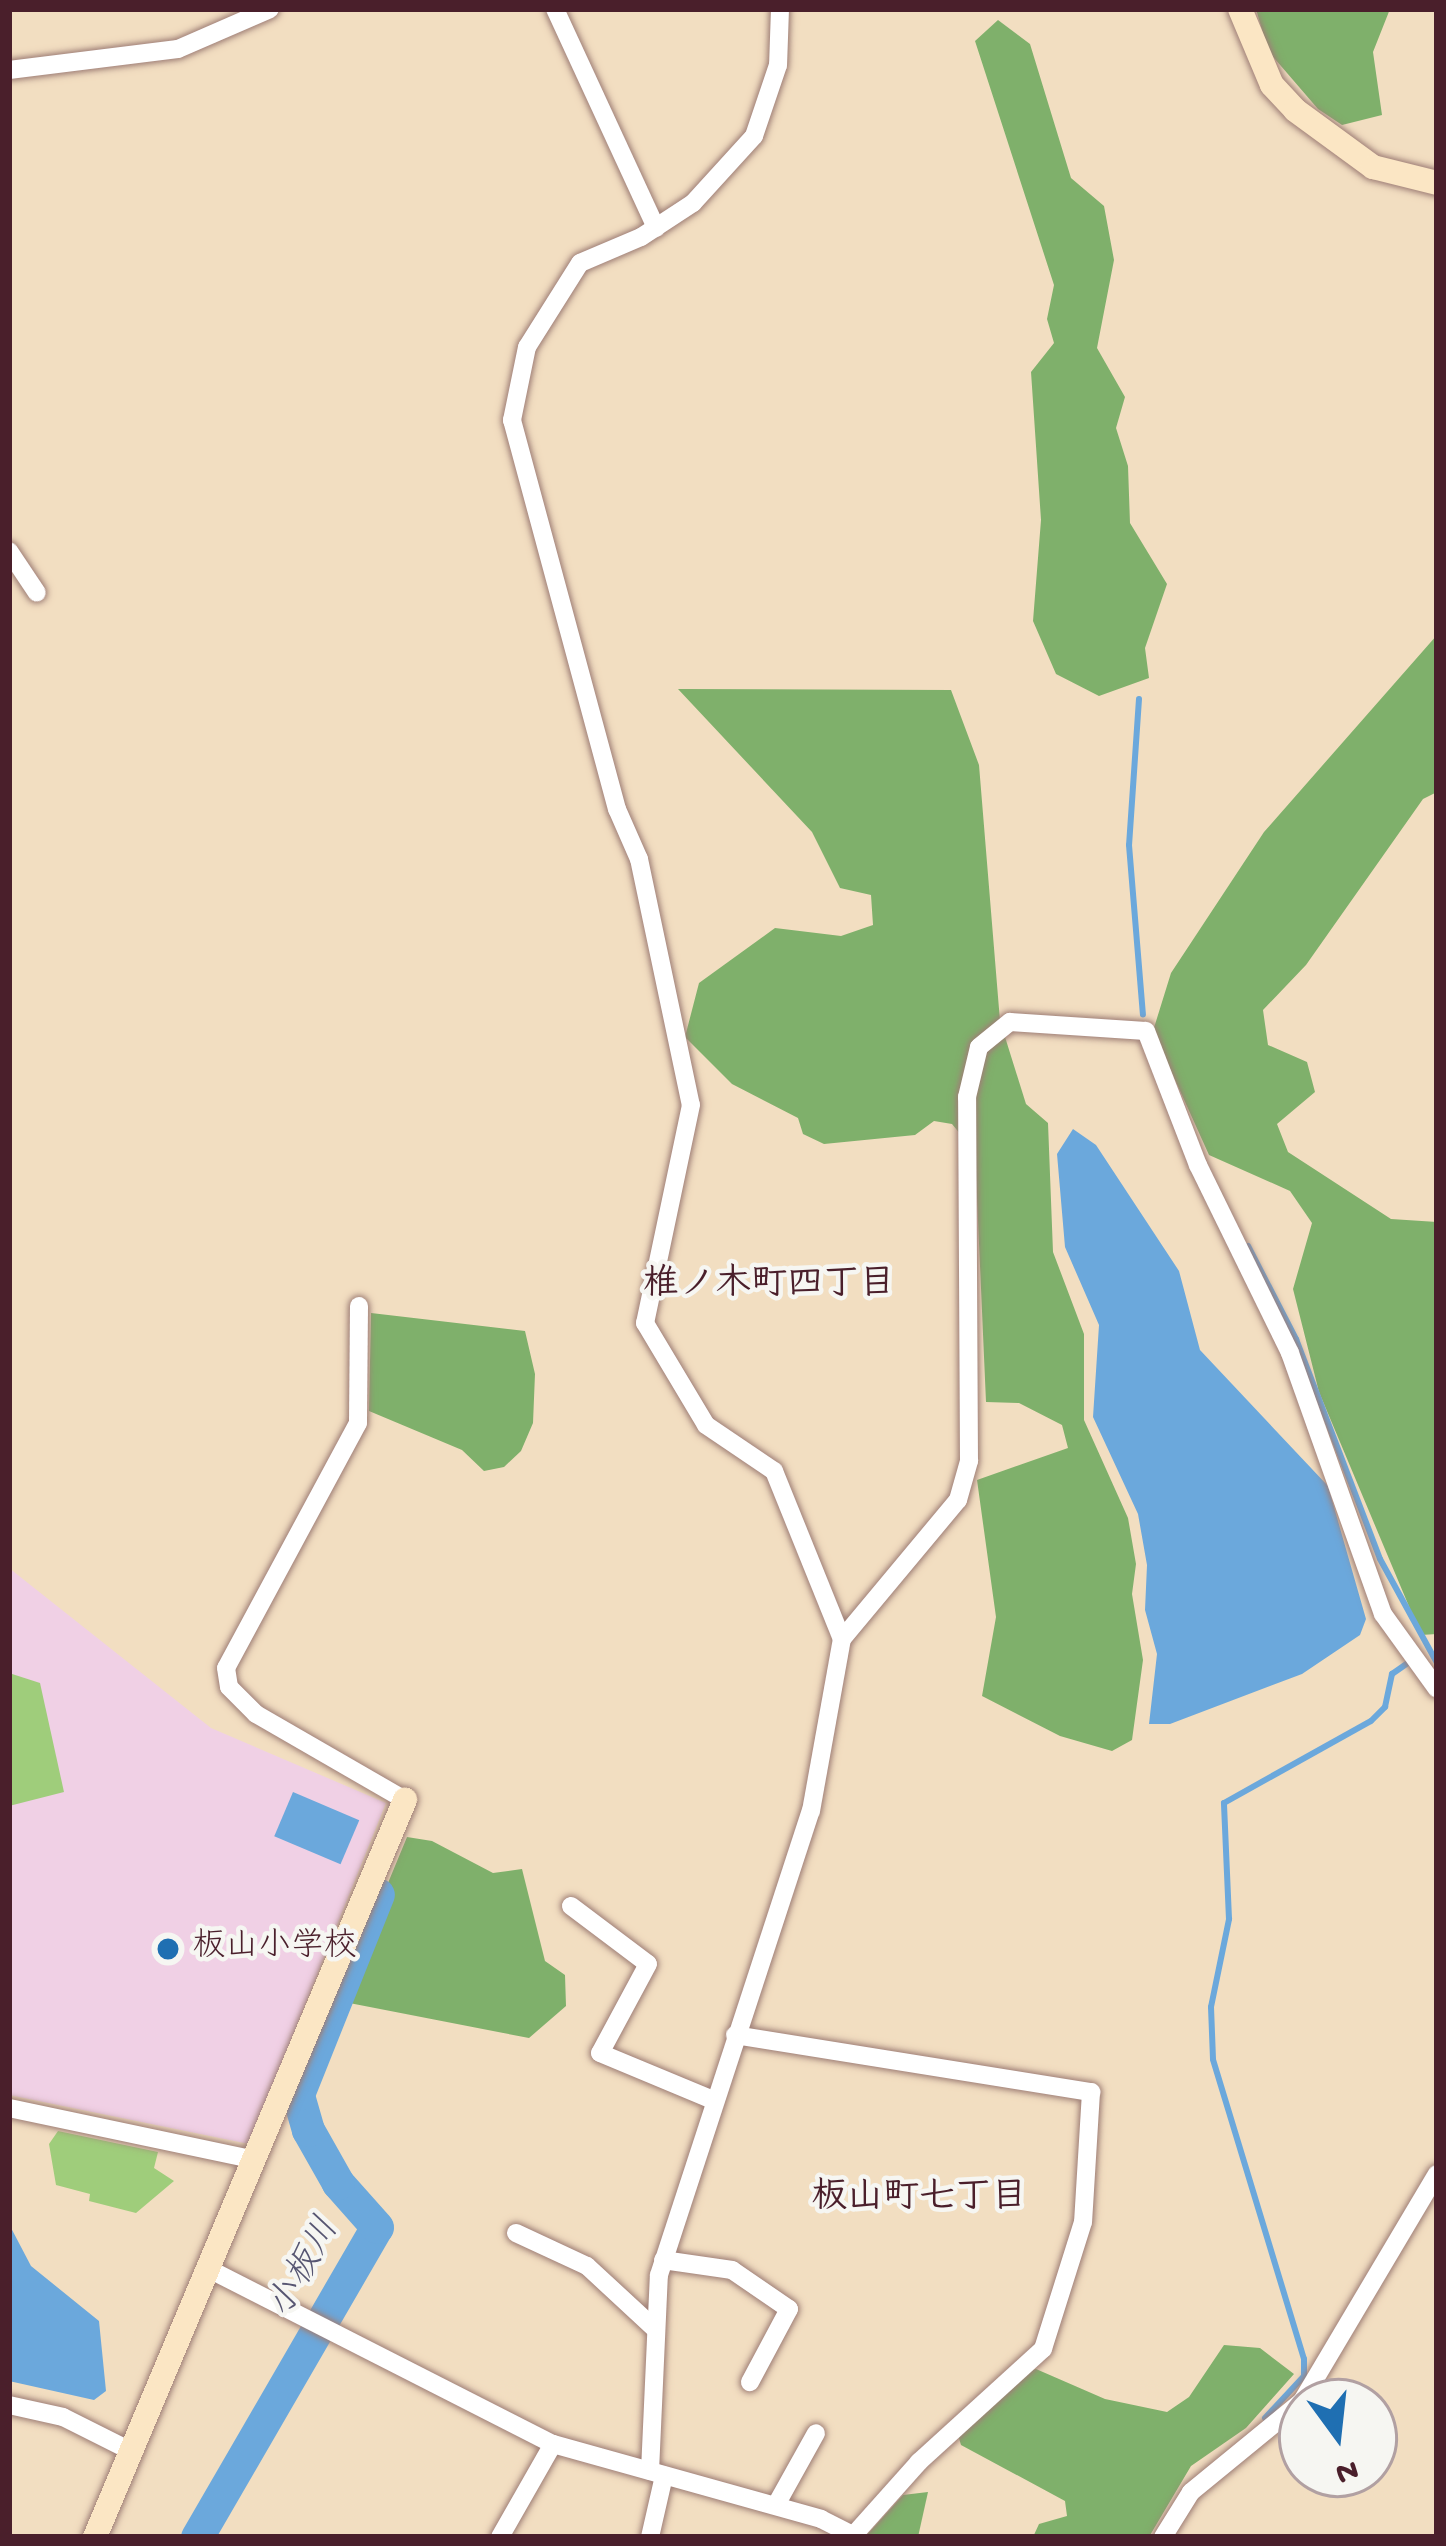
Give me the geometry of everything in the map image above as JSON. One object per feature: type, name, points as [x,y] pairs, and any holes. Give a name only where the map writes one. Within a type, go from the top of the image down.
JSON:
[{"type":"street","points":[[9,70],[178,49],[270,9]]},
{"type":"street","points":[[555,9],[656,228]]},
{"type":"street","points":[[780,9],[778,65],[754,136],[728,172],[656,228],[580,262],[556,292],[527,347],[512,420],[617,809],[639,859],[692,1105],[645,1323],[706,1425],[773,1471],[842,1639]]},
{"type":"street","points":[[1240,9],[1272,86],[1313,126],[1373,167],[1437,182]]},
{"type":"street","points":[[9,551],[37,593]]},
{"type":"street","points":[[650,2537],[657,2473],[656,2329],[663,2260],[812,1811],[842,1639],[958,1500],[969,1461],[967,1097],[979,1047],[1010,1022],[1146,1031],[1198,1165],[1290,1353],[1383,1614],[1437,1689]]},
{"type":"street","points":[[95,2537],[406,1799],[256,1714],[230,1687],[226,1668],[358,1423],[359,1306]]},
{"type":"street","points":[[572,1906],[648,1964],[600,2053],[713,2100]]},
{"type":"street","points":[[209,2269],[553,2444],[776,2505],[853,2536],[919,2462],[1043,2349],[1083,2222],[1091,2092],[735,2035]]},
{"type":"street","points":[[9,2108],[252,2159]]},
{"type":"street","points":[[1162,2537],[1191,2492],[1302,2401],[1437,2174]]},
{"type":"street","points":[[516,2233],[587,2266],[656,2329]]},
{"type":"street","points":[[663,2260],[732,2270],[789,2309],[750,2382]]},
{"type":"street","points":[[9,2405],[64,2417],[133,2452]]},
{"type":"street","points":[[776,2505],[816,2433]]},
{"type":"street","points":[[500,2537],[553,2444]]},
{"type":"shaded area","name":"板山小学校","points":[[9,1568],[211,1728],[386,1803],[249,2144],[9,2095]]},
{"type":"green space","points":[[1256,9],[1390,9],[1373,52],[1382,115],[1342,125],[1318,109],[1268,51]]},
{"type":"green space","points":[[998,20],[1030,44],[1071,178],[1104,206],[1114,260],[1097,348],[1125,397],[1116,428],[1128,466],[1130,523],[1167,584],[1145,648],[1149,678],[1099,696],[1056,674],[1033,621],[1041,520],[1031,372],[1054,343],[1047,319],[1054,285],[975,41]]},
{"type":"green space","points":[[1437,635],[1437,792],[1423,799],[1306,965],[1263,1010],[1268,1045],[1307,1062],[1315,1092],[1277,1124],[1288,1152],[1391,1219],[1437,1222],[1437,1634],[1421,1635],[1319,1392],[1293,1289],[1312,1223],[1290,1191],[1209,1155],[1153,1031],[1171,973],[1264,832]]},
{"type":"green space","points":[[678,689],[951,690],[979,765],[1000,1021],[1026,1104],[1048,1123],[1053,1252],[1084,1334],[1084,1420],[1128,1518],[1136,1564],[1132,1594],[1143,1660],[1132,1740],[1112,1751],[1060,1736],[982,1696],[996,1617],[977,1480],[1068,1448],[1062,1425],[1019,1403],[986,1402],[975,1152],[952,1124],[934,1121],[915,1135],[824,1144],[803,1134],[798,1118],[732,1084],[685,1037],[699,983],[775,928],[841,936],[873,925],[871,895],[840,888],[812,832]]},
{"type":"green space","points":[[371,1313],[525,1331],[535,1374],[533,1423],[521,1451],[504,1467],[484,1471],[462,1450],[369,1411]]},
{"type":"green space","points":[[9,1673],[40,1683],[64,1792],[9,1806]]},
{"type":"green space","points":[[407,1837],[432,1841],[493,1873],[522,1869],[545,1961],[565,1975],[566,2006],[529,2038],[339,2001]]},
{"type":"green space","points":[[58,2131],[158,2152],[154,2168],[174,2181],[136,2213],[89,2201],[90,2194],[56,2185],[49,2144]]},
{"type":"green space","points":[[1224,2345],[1260,2348],[1294,2374],[1278,2378],[1278,2392],[1246,2428],[1191,2466],[1149,2537],[1033,2537],[1039,2524],[1067,2516],[1065,2501],[961,2445],[958,2435],[1022,2373],[1036,2369],[1105,2399],[1167,2412],[1189,2397]]},
{"type":"green space","points":[[928,2492],[918,2537],[865,2537],[903,2495]]},
{"type":"water","points":[[1073,1129],[1096,1145],[1179,1271],[1200,1350],[1328,1486],[1366,1619],[1360,1635],[1302,1674],[1170,1724],[1149,1724],[1157,1654],[1145,1610],[1147,1565],[1138,1514],[1093,1417],[1099,1325],[1065,1247],[1057,1154]]},
{"type":"water","points":[[293,1792],[359,1820],[341,1864],[274,1836]]},
{"type":"water","points":[[9,2224],[31,2266],[99,2321],[106,2391],[94,2400],[9,2381]]},
{"type":"waterway","points":[[1139,699],[1129,845],[1143,1014]]},
{"type":"waterway","points":[[1248,1246],[1296,1339],[1380,1559],[1437,1663]]},
{"type":"waterway","points":[[1265,2418],[1304,2376],[1304,2359],[1213,2059],[1211,2007],[1229,1919],[1224,1803],[1371,1721],[1385,1707],[1392,1674],[1409,1662]]},
{"type":"waterway","name":"小板川","points":[[197,2537],[377,2227],[338,2183],[308,2130],[298,2094],[378,1894]]},
{"type":"place","name":"板山小学校","points":[[168,1949]]},
{"type":"district","name":"椎ノ木町四丁目","points":[[769,1287]]},
{"type":"district","name":"板山町七丁目","points":[[919,2200]]}]
